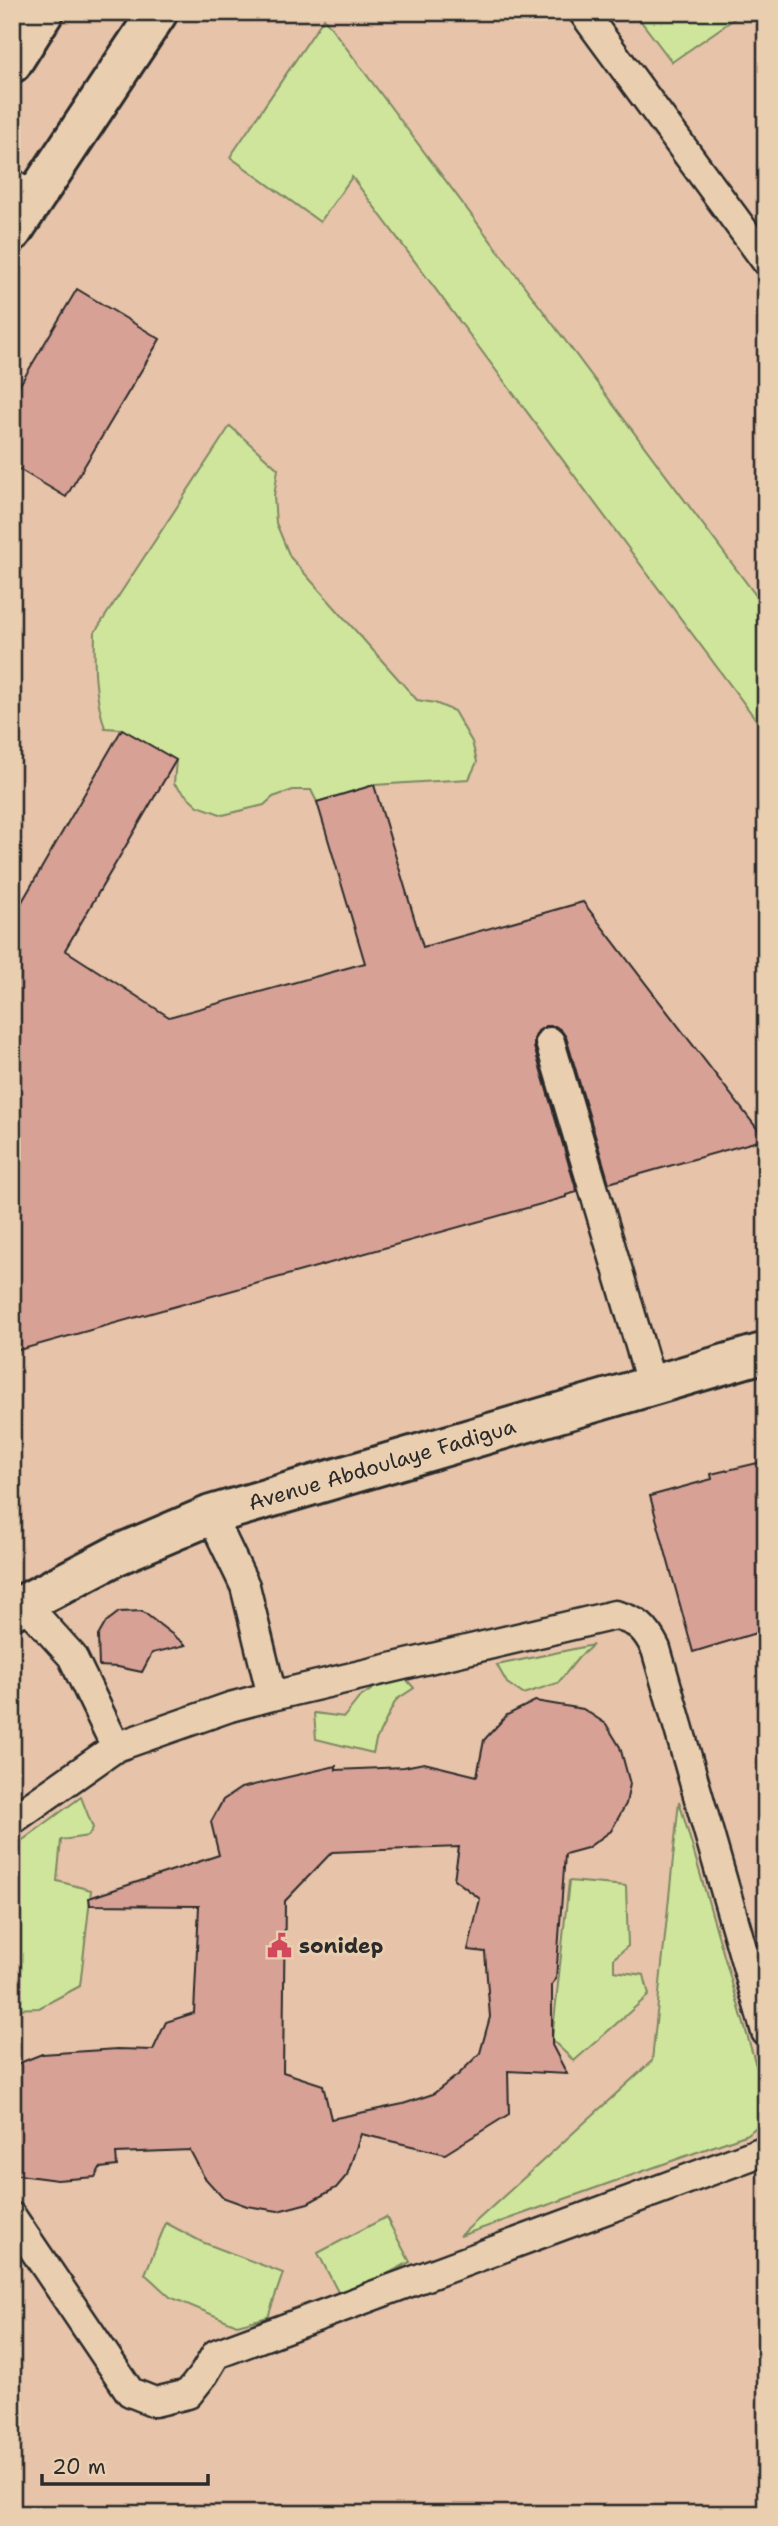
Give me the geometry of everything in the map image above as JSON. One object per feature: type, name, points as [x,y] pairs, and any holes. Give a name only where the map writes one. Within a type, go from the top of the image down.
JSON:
[{"type":"street","points":[[12,62],[44,12]]},
{"type":"street","points":[[12,232],[23,191],[158,12]]},
{"type":"street","name":"Avenue Abdoulaye Fadigua","points":[[18,1606],[117,1555],[211,1515],[766,1352]]},
{"type":"lane","points":[[583,12],[766,261]]},
{"type":"lane","points":[[550,1042],[652,1385]]},
{"type":"lane","points":[[211,1515],[245,1586],[272,1696]]},
{"type":"lane","points":[[18,1606],[72,1656],[116,1747]]},
{"type":"lane","points":[[12,1820],[116,1747],[230,1707],[615,1615],[632,1619],[650,1636],[656,1649],[766,2032]]},
{"type":"lane","points":[[12,2217],[130,2392],[155,2402],[188,2394],[216,2354],[766,2150]]},
{"type":"green space","points":[[634,12],[744,12],[672,62]]},
{"type":"green space","points":[[324,18],[766,609],[766,733],[352,177],[320,222],[230,157]]},
{"type":"green space","points":[[230,426],[278,469],[274,496],[276,523],[290,557],[417,700],[435,703],[454,711],[472,742],[477,762],[469,779],[374,785],[317,802],[311,790],[293,790],[273,797],[264,805],[223,815],[198,806],[174,784],[176,760],[122,729],[105,728],[96,680],[95,632]]},
{"type":"green space","points":[[593,1645],[579,1657],[558,1683],[523,1694],[507,1683],[497,1665]]},
{"type":"green space","points":[[386,1680],[407,1680],[414,1688],[396,1700],[376,1740],[373,1753],[316,1739],[314,1713],[344,1717],[359,1698]]},
{"type":"green space","points":[[81,1797],[93,1828],[88,1836],[61,1840],[57,1881],[91,1890],[80,1986],[39,2008],[12,2009],[12,1848]]},
{"type":"green space","points":[[679,1801],[766,2100],[761,2123],[748,2134],[460,2236],[652,2061]]},
{"type":"green space","points":[[569,1881],[626,1886],[628,1946],[614,1958],[614,1971],[644,1975],[649,1995],[574,2061],[552,2040]]},
{"type":"green space","points":[[386,2217],[410,2262],[341,2298],[318,2253]]},
{"type":"green space","points":[[166,2223],[202,2242],[283,2273],[268,2317],[237,2325],[170,2297],[145,2274]]},
{"type":"building","points":[[77,289],[160,339],[66,497],[12,465],[12,398]]},
{"type":"building","points":[[122,729],[176,760],[65,950],[169,1017],[365,963],[317,802],[374,785],[423,947],[583,902],[765,1139],[609,1183],[566,1037],[555,1026],[546,1026],[538,1031],[534,1047],[577,1192],[12,1352],[12,919]]},
{"type":"building","points":[[766,1461],[766,1630],[693,1652],[650,1496],[712,1479],[711,1474]]},
{"type":"building","points":[[142,1611],[186,1645],[152,1653],[142,1672],[99,1666],[98,1636],[106,1622],[119,1612]]},
{"type":"building","points":[[535,1701],[583,1709],[606,1724],[620,1747],[630,1784],[626,1804],[611,1831],[587,1848],[565,1854],[556,1979],[552,1984],[552,2045],[567,2074],[508,2071],[509,2114],[445,2154],[361,2134],[347,2175],[336,2188],[308,2203],[278,2211],[247,2206],[222,2197],[204,2177],[190,2150],[116,2153],[117,2166],[100,2168],[95,2177],[57,2180],[12,2174],[12,2066],[42,2054],[117,2049],[153,2050],[166,2022],[194,2013],[199,1906],[90,1905],[89,1898],[219,1855],[211,1822],[223,1800],[241,1788],[336,1766],[336,1770],[404,1767],[424,1763],[477,1776],[484,1740],[507,1715]],"holes":[[[459,1847],[454,1879],[480,1899],[468,1950],[485,1952],[490,2017],[480,2053],[433,2094],[403,2104],[331,2119],[323,2085],[283,2072],[285,1901],[332,1852]]]},
{"type":"place","name":"sonidep","points":[[279,1946]]}]
